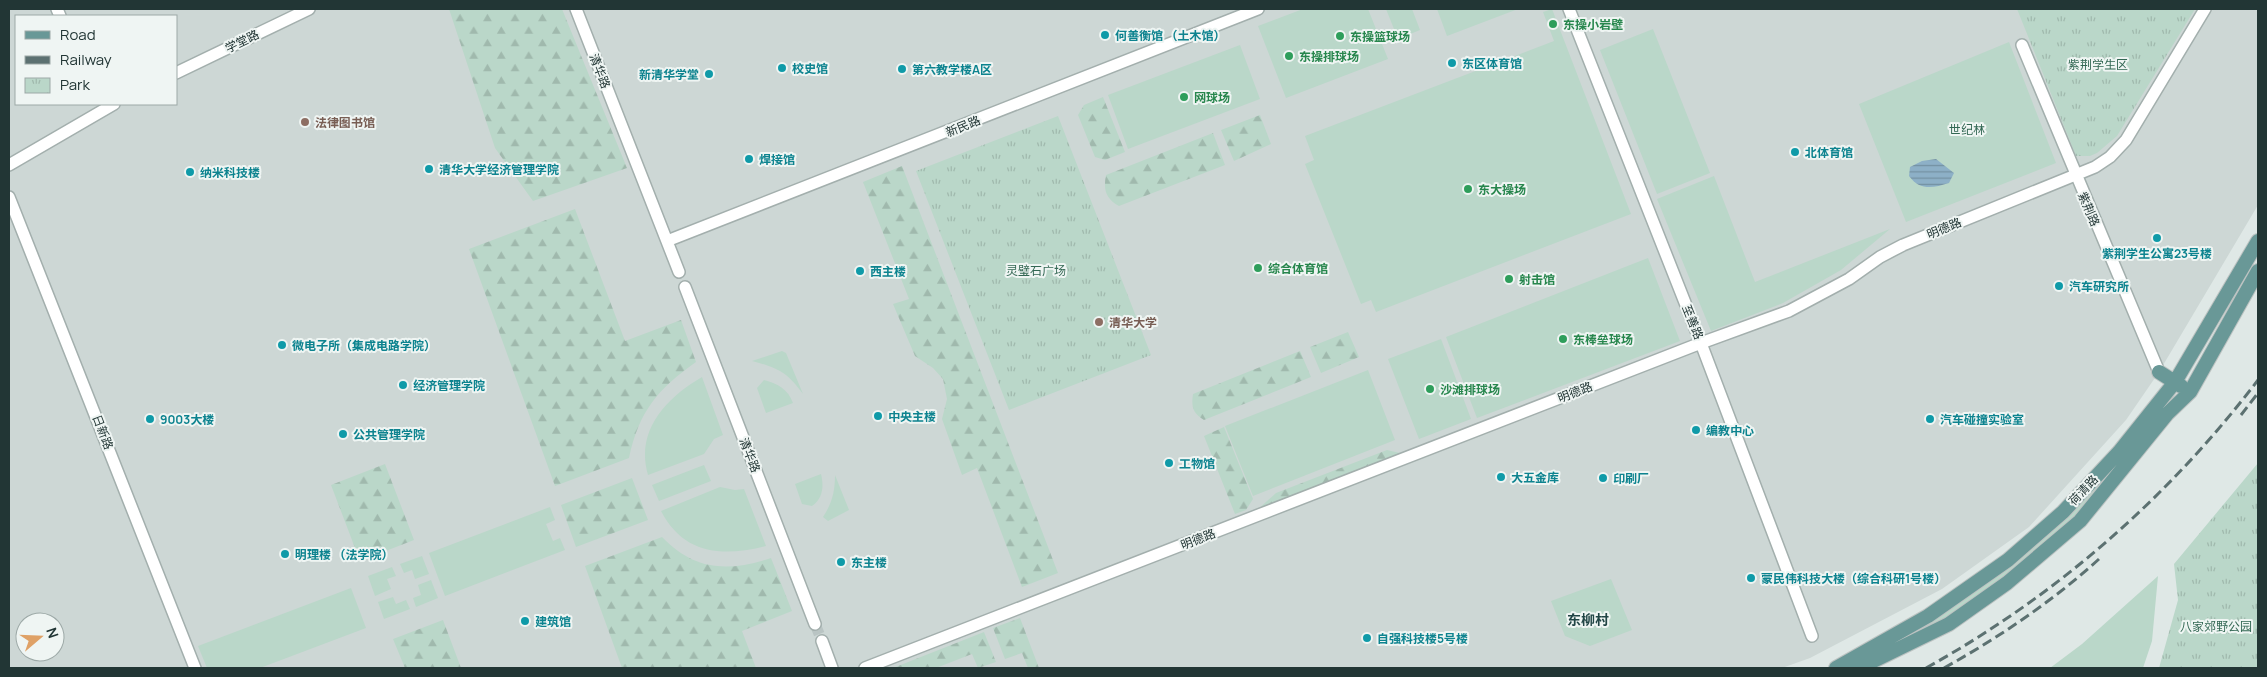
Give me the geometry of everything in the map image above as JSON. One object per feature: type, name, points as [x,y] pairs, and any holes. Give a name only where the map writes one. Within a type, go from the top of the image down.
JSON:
[{"type":"main road","name":"荷清路","points":[[1836,668],[1928,616],[2008,560],[2063,512],[2119,452],[2175,382],[2258,241]]},
{"type":"main road","name":"荷清路","points":[[1859,668],[1950,624],[2022,571],[2080,521],[2168,414],[2190,392],[2258,272]]},
{"type":"main road","points":[[2159,372],[2190,392]]},
{"type":"street","name":"学堂路","points":[[178,72],[308,9]]},
{"type":"street","name":"清华路","points":[[576,9],[679,272]]},
{"type":"street","name":"新民路","points":[[667,241],[1258,9]]},
{"type":"street","name":"至善路","points":[[1569,9],[1701,343],[1812,636]]},
{"type":"street","name":"明德路","points":[[865,668],[1701,343],[1789,311],[1849,279],[1880,257],[1903,245],[2075,176],[2110,157],[2126,140],[2205,9]]},
{"type":"street","name":"紫荆路","points":[[2022,45],[2075,176],[2159,372]]},
{"type":"street","points":[[9,165],[93,108],[109,105]]},
{"type":"street","name":"日新路","points":[[9,197],[195,668]]},
{"type":"street","name":"清华路","points":[[685,287],[815,624]]},
{"type":"street","points":[[822,641],[832,668]]},
{"type":"shaded area","name":"清华大学","points":[[9,9],[2258,9],[2258,205],[2159,372],[2126,420],[2029,527],[1942,589],[1810,658],[1782,668],[9,668]]},
{"type":"green space","points":[[449,9],[562,9],[627,168],[533,201],[495,148]]},
{"type":"green space","name":"东操篮球场","points":[[1303,9],[1368,9],[1388,59],[1286,98],[1258,26]]},
{"type":"green space","points":[[1386,9],[1412,9],[1420,30],[1398,39]]},
{"type":"green space","name":"东操篮球场","points":[[1437,9],[1518,9],[1447,36]]},
{"type":"green space","name":"东大操场","points":[[1552,9],[1631,214],[1376,312],[1371,300],[1361,304],[1305,164],[1314,160],[1305,136],[1554,41],[1543,12]]},
{"type":"green space","name":"紫荆学生区","points":[[2017,9],[2195,9],[2117,136],[2097,153],[2090,156],[2076,156]]},
{"type":"green space","points":[[1653,29],[1710,173],[1657,194],[1600,50]]},
{"type":"green space","name":"世纪林","points":[[2009,42],[2056,163],[1906,222],[1859,104]]},
{"type":"green space","name":"网球场","points":[[1240,45],[1260,99],[1128,149],[1108,95]]},
{"type":"green space","points":[[1103,97],[1125,152],[1105,160],[1095,157],[1078,115],[1084,105]]},
{"type":"green space","points":[[1260,115],[1271,144],[1234,161],[1221,130]]},
{"type":"green space","name":"灵璧石广场","points":[[1058,116],[1151,355],[1009,410],[916,171]]},
{"type":"green space","points":[[1213,133],[1225,165],[1119,206],[1106,194],[1106,175]]},
{"type":"green space","points":[[902,166],[1058,573],[1022,587],[977,468],[962,475],[942,419],[947,399],[943,379],[933,368],[915,356],[893,304],[909,299],[863,182]]},
{"type":"green space","points":[[1714,176],[1755,282],[1890,229],[1841,270],[1783,303],[1711,331],[1657,199]]},
{"type":"green space","points":[[575,209],[625,341],[681,320],[696,362],[671,382],[652,402],[638,427],[629,458],[555,486],[469,249]]},
{"type":"green space","name":"东棒垒球场","points":[[1648,258],[1680,341],[1477,418],[1446,337]]},
{"type":"green space","points":[[1348,332],[1359,357],[1321,373],[1310,347]]},
{"type":"green space","name":"沙滩排球场","points":[[1441,339],[1471,419],[1419,439],[1388,359]]},
{"type":"green space","points":[[782,351],[786,353],[803,394],[781,372],[752,361]]},
{"type":"green space","points":[[1300,351],[1311,377],[1204,420],[1195,412],[1192,403],[1193,394]]},
{"type":"green space","points":[[1368,370],[1395,440],[1253,496],[1225,426]]},
{"type":"green space","points":[[702,377],[723,435],[714,439],[704,454],[648,475],[645,459],[646,444],[650,430],[657,417],[677,395]]},
{"type":"green space","points":[[764,380],[782,388],[793,403],[766,413],[757,388]]},
{"type":"green space","points":[[2154,421],[2080,513],[2005,578],[1940,624],[1902,644],[1867,651],[1979,583]]},
{"type":"green space","points":[[1224,427],[1253,499],[1246,510],[1235,514],[1204,436]]},
{"type":"green space","points":[[1387,450],[1404,454],[1255,512],[1276,493]]},
{"type":"green space","name":"八家郊野公园","points":[[2258,463],[2258,668],[2159,668],[2178,600],[2174,564]]},
{"type":"green space","points":[[385,464],[414,540],[360,561],[331,485]]},
{"type":"green space","points":[[704,465],[711,481],[659,501],[652,485]]},
{"type":"green space","points":[[821,474],[822,488],[818,500],[812,506],[802,504],[795,484]]},
{"type":"green space","points":[[835,475],[849,510],[828,521],[823,517],[832,497]]},
{"type":"green space","points":[[632,478],[648,520],[576,547],[561,505]]},
{"type":"green space","points":[[720,487],[735,490],[744,489],[766,546],[735,551],[706,549],[681,537],[670,526],[661,511]]},
{"type":"green space","points":[[550,507],[555,520],[546,524],[553,541],[560,538],[565,550],[445,596],[429,553]]},
{"type":"green space","points":[[662,537],[687,557],[713,566],[755,563],[771,558],[792,611],[742,631],[756,668],[622,668],[585,566]]},
{"type":"green space","points":[[422,556],[429,574],[415,579],[412,570],[404,573],[400,564]]},
{"type":"green space","points":[[392,567],[396,576],[387,579],[391,589],[375,596],[368,576]]},
{"type":"green space","points":[[2158,576],[2152,641],[2143,668],[2050,668],[2082,644]]},
{"type":"green space","points":[[1611,579],[1632,630],[1590,646],[1565,636],[1551,601]]},
{"type":"green space","points":[[431,580],[438,598],[416,607],[413,598],[421,595],[418,585]]},
{"type":"green space","points":[[351,588],[366,628],[260,668],[207,668],[198,646]]},
{"type":"green space","points":[[393,597],[396,604],[406,600],[410,609],[384,619],[378,602]]},
{"type":"green space","points":[[1020,618],[1039,668],[1028,668],[1022,653],[1005,659],[993,628]]},
{"type":"green space","points":[[443,620],[461,668],[405,668],[393,639]]},
{"type":"green space","points":[[984,632],[996,662],[978,668],[972,654],[936,668],[893,668]]},
{"type":"water","points":[[1936,159],[1954,173],[1949,183],[1927,187],[1913,181],[1909,176],[1910,167],[1922,161]]},
{"type":"tunnel","points":[[815,624],[822,641]]},
{"type":"railway","points":[[1926,668],[1974,640],[2020,609],[2107,541],[2148,504],[2186,465],[2258,380]]},
{"type":"railway","points":[[2241,415],[2258,393]]},
{"type":"railway","points":[[1944,668],[2025,618],[2063,590],[2099,559]]},
{"type":"place","name":"东操小岩壁","points":[[1553,24]]},
{"type":"place","name":"何善衡馆 （土木馆）","points":[[1105,35]]},
{"type":"place","name":"东操篮球场","points":[[1340,36]]},
{"type":"place","name":"东操排球场","points":[[1289,56]]},
{"type":"place","name":"东区体育馆","points":[[1452,63]]},
{"type":"place","name":"校史馆","points":[[782,68]]},
{"type":"place","name":"第六教学楼A区","points":[[902,69]]},
{"type":"place","name":"新清华学堂","points":[[709,74]]},
{"type":"place","name":"网球场","points":[[1184,97]]},
{"type":"place","name":"法律图书馆","points":[[305,122]]},
{"type":"place","name":"北体育馆","points":[[1795,152]]},
{"type":"place","name":"焊接馆","points":[[749,159]]},
{"type":"place","name":"清华大学经济管理学院","points":[[429,169]]},
{"type":"place","name":"纳米科技楼","points":[[190,172]]},
{"type":"place","name":"东大操场","points":[[1468,189]]},
{"type":"place","name":"紫荆学生公寓23号楼","points":[[2157,238]]},
{"type":"place","name":"综合体育馆","points":[[1258,268]]},
{"type":"place","name":"西主楼","points":[[860,271]]},
{"type":"place","name":"射击馆","points":[[1509,279]]},
{"type":"place","name":"汽车研究所","points":[[2059,286]]},
{"type":"place","name":"清华大学","points":[[1099,322]]},
{"type":"place","name":"东棒垒球场","points":[[1563,339]]},
{"type":"place","name":"微电子所（集成电路学院）","points":[[282,345]]},
{"type":"place","name":"经济管理学院","points":[[403,385]]},
{"type":"place","name":"沙滩排球场","points":[[1430,389]]},
{"type":"place","name":"中央主楼","points":[[878,416]]},
{"type":"place","name":"9003大楼","points":[[150,419]]},
{"type":"place","name":"汽车碰撞实验室","points":[[1930,419]]},
{"type":"place","name":"编教中心","points":[[1696,430]]},
{"type":"place","name":"公共管理学院","points":[[343,434]]},
{"type":"place","name":"工物馆","points":[[1169,463]]},
{"type":"place","name":"大五金库","points":[[1501,477]]},
{"type":"place","name":"印刷厂","points":[[1603,478]]},
{"type":"place","name":"明理楼 （法学院）","points":[[285,554]]},
{"type":"place","name":"东主楼","points":[[841,562]]},
{"type":"place","name":"蒙民伟科技大楼（综合科研1号楼）","points":[[1751,578]]},
{"type":"place","name":"建筑馆","points":[[525,621]]},
{"type":"place","name":"自强科技楼5号楼","points":[[1367,638]]},
{"type":"district","name":"东柳村","points":[[1588,619]]}]
